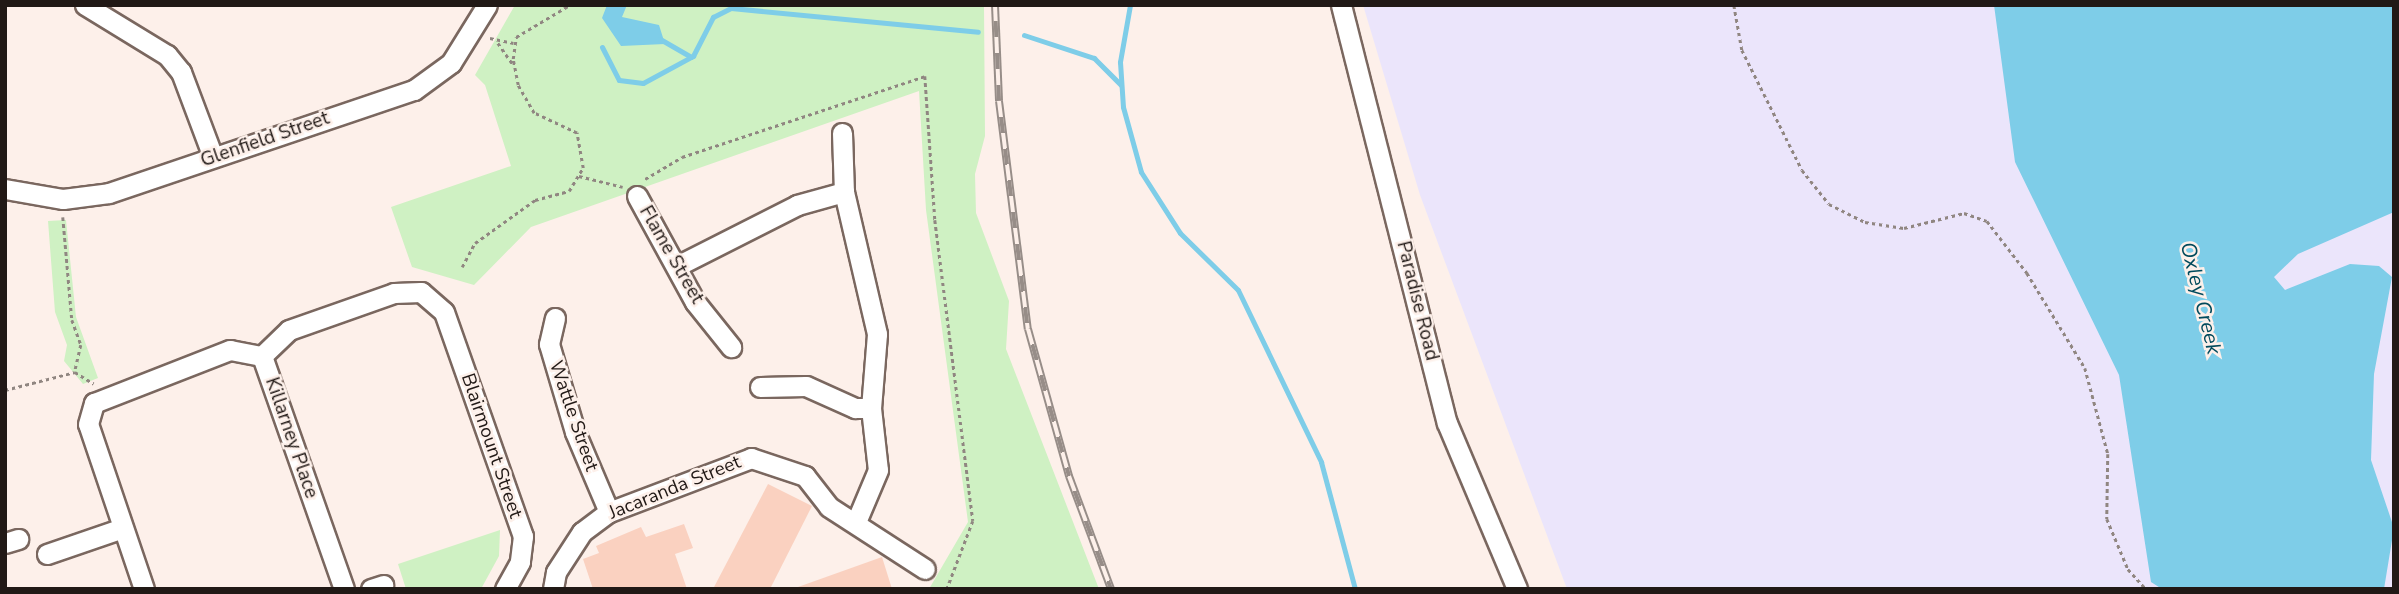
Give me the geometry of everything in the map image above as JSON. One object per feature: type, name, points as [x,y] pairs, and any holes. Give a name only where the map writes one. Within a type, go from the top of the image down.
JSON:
[{"type":"street","points":[[85,5],[167,55],[181,72],[213,157]]},
{"type":"street","name":"Glenfield Street","points":[[5,189],[63,199],[109,193],[414,90],[451,64],[487,5]]},
{"type":"street","name":"Paradise Road","points":[[1340,5],[1447,423],[1517,589]]},
{"type":"street","points":[[842,134],[844,192],[877,334],[871,408],[878,470],[856,522]]},
{"type":"street","points":[[677,266],[797,205],[844,192]]},
{"type":"street","name":"Flame Street","points":[[637,196],[695,302],[731,347]]},
{"type":"street","name":"Killarney Place","points":[[344,589],[262,356],[289,330],[394,293],[421,292],[439,304]]},
{"type":"street","name":"Blairmount Street","points":[[439,304],[523,536],[520,562],[505,589]]},
{"type":"street","name":"Wattle Street","points":[[555,318],[549,344],[575,432],[609,512]]},
{"type":"street","points":[[144,589],[120,529],[88,424],[104,394],[230,350],[262,356]]},
{"type":"street","points":[[760,387],[806,386],[855,408],[871,408]]},
{"type":"street","name":"Jacaranda Street","points":[[553,589],[556,572],[582,531],[609,512],[751,457],[768,458],[805,476],[829,507],[925,569]]},
{"type":"street","points":[[47,554],[120,529]]},
{"type":"path","points":[[498,43],[513,43],[570,5]]},
{"type":"path","points":[[1734,5],[1742,50],[1802,170],[1829,204],[1865,222],[1903,228],[1964,213],[1987,221],[2027,273],[2085,368],[2108,454],[2107,519],[2128,569],[2146,589]]},
{"type":"path","points":[[461,267],[475,243],[535,200],[569,191],[583,168],[577,133],[534,113],[514,66],[498,43],[490,38]]},
{"type":"path","points":[[513,43],[514,66]]},
{"type":"path","points":[[63,217],[72,320],[81,345],[75,372]]},
{"type":"path","points":[[5,390],[75,372]]},
{"type":"path","points":[[75,372],[104,394]]},
{"type":"shaded area","points":[[1363,5],[2394,5],[2394,589],[1567,589],[1420,195]]},
{"type":"green space","points":[[515,5],[984,5],[985,136],[975,174],[976,213],[1009,301],[1006,349],[1099,589],[929,589],[968,522],[926,210],[919,91],[531,227],[474,285],[412,267],[391,207],[511,166],[485,85],[475,75]]},
{"type":"green space","points":[[66,220],[76,317],[98,378],[83,384],[64,361],[67,345],[55,312],[48,221]]},
{"type":"green space","points":[[500,530],[499,556],[481,589],[406,589],[398,564]]},
{"type":"water","points":[[607,5],[627,5],[622,17],[659,25],[665,44],[621,46],[602,18]]},
{"type":"water","name":"Oxley Creek","points":[[1994,5],[2394,5],[2394,212],[2298,254],[2274,277],[2285,290],[2350,264],[2379,266],[2392,277],[2374,374],[2371,460],[2394,528],[2384,589],[2162,589],[2151,582],[2119,375],[2015,162]]},
{"type":"building","points":[[768,484],[812,506],[770,589],[713,589]]},
{"type":"building","points":[[684,524],[693,548],[675,554],[687,589],[593,589],[583,559],[599,553],[596,546],[641,527],[646,537]]},
{"type":"building","points":[[882,557],[892,589],[798,589],[798,587]]},
{"type":"waterway","points":[[1130,5],[1120,62],[1123,107],[1141,172],[1180,233],[1238,290],[1321,462],[1355,589]]},
{"type":"waterway","points":[[602,47],[619,80],[643,83],[693,56],[713,17],[731,8],[978,32]]},
{"type":"waterway","points":[[1024,35],[1094,58],[1121,85]]},
{"type":"waterway","points":[[660,39],[691,57]]},
{"type":"railway","points":[[995,5],[999,101],[1028,329],[1069,476],[1111,589]]}]
